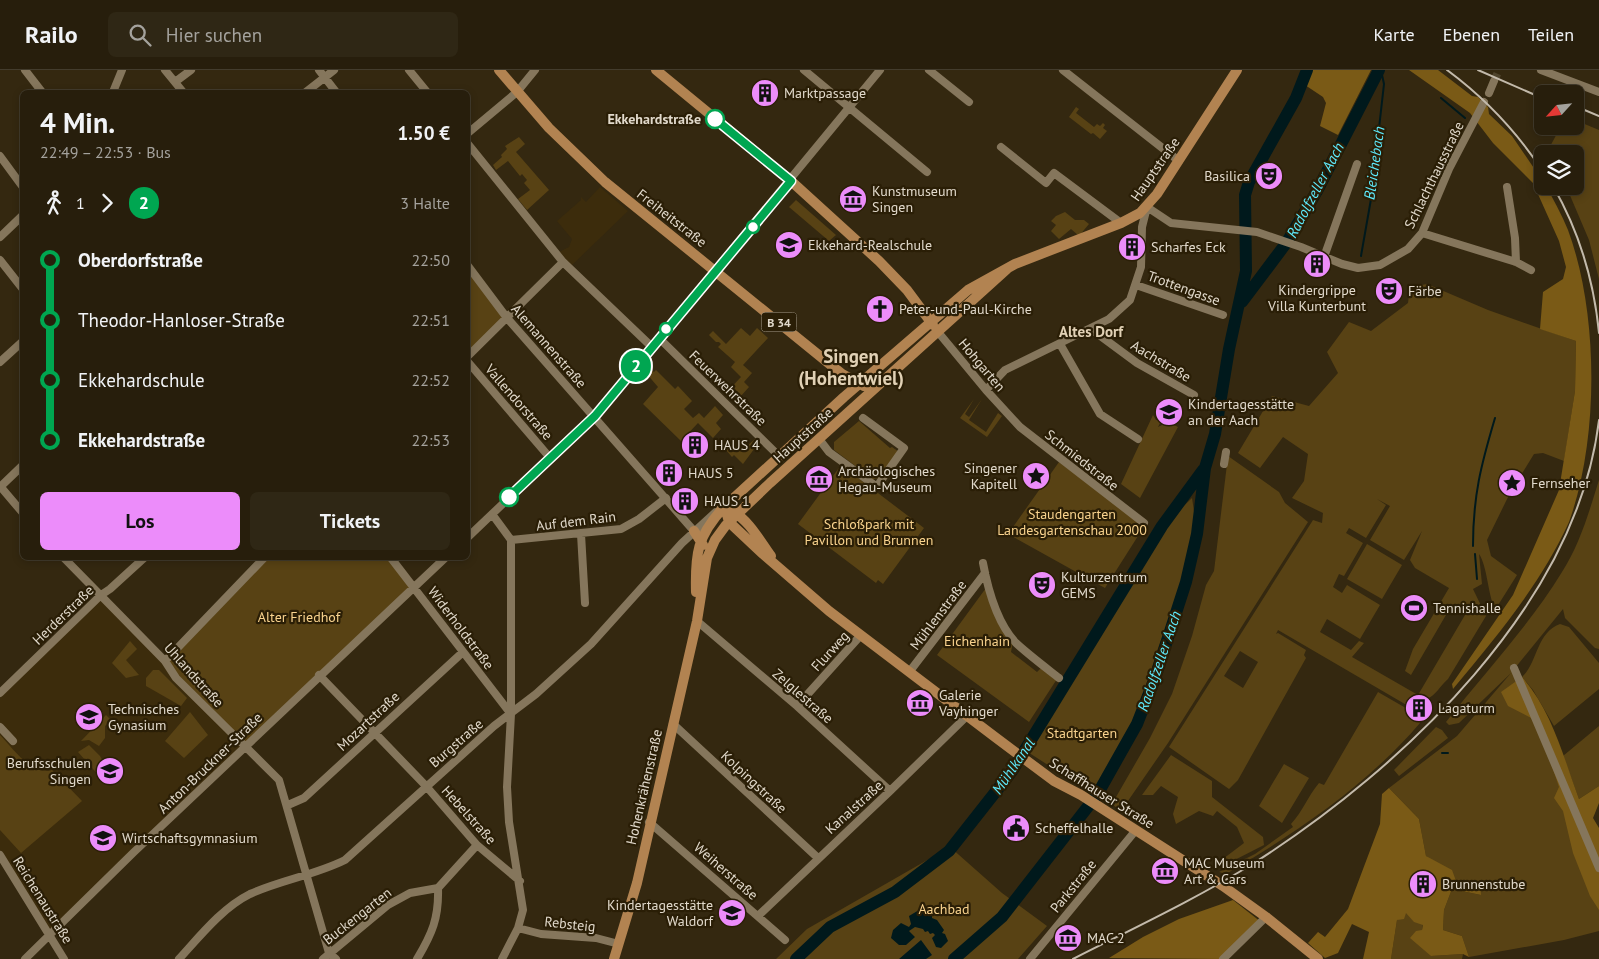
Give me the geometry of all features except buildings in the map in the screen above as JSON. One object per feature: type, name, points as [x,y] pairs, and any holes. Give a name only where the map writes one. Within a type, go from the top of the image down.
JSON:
[{"type":"main road","name":"Freiheitstraße","points":[[499,70],[571,151],[605,182],[842,374],[873,390]]},
{"type":"main road","points":[[656,70],[791,181],[894,275],[938,332]]},
{"type":"main road","name":"Hauptstraße","points":[[724,507],[844,397],[968,290],[1007,269],[1058,246],[1121,223],[1140,213],[1147,207],[1179,161],[1237,70]]},
{"type":"main road","name":"Hauptstraße","points":[[729,522],[1007,269]]},
{"type":"main road","points":[[842,374],[845,386],[844,397]]},
{"type":"main road","name":"Schaffhauser Straße","points":[[724,507],[738,514],[758,537],[782,571]]},
{"type":"main road","name":"Schaffhauser Straße","points":[[724,507],[729,522],[782,571],[861,636],[1054,781],[1099,807],[1223,886],[1266,917],[1318,959]]},
{"type":"main road","name":"Hohenkrähenstraße","points":[[697,621],[696,558],[701,540],[709,524],[724,507]]},
{"type":"main road","name":"Hohenkrähenstraße","points":[[614,959],[637,884],[649,822],[697,621],[707,558],[715,540],[729,522]]},
{"type":"main road","points":[[694,531],[701,540],[707,558]]},
{"type":"street","points":[[25,70],[40,90]]},
{"type":"street","points":[[114,90],[122,70]]},
{"type":"street","points":[[165,70],[181,90]]},
{"type":"street","points":[[175,82],[191,70]]},
{"type":"street","points":[[319,70],[334,90]]},
{"type":"street","points":[[309,90],[334,70]]},
{"type":"street","points":[[409,70],[425,90]]},
{"type":"street","points":[[470,131],[517,92],[535,70]]},
{"type":"street","points":[[804,70],[927,172]]},
{"type":"street","points":[[470,534],[595,416],[791,181],[880,70]]},
{"type":"street","points":[[929,70],[969,102]]},
{"type":"street","points":[[1063,70],[1179,161]]},
{"type":"street","points":[[1541,70],[1599,92]]},
{"type":"street","points":[[1489,92],[1494,81]]},
{"type":"street","name":"Schlachthausstraße","points":[[1147,207],[1171,223],[1257,232],[1358,268],[1380,265],[1408,248],[1422,233],[1449,169],[1484,102]]},
{"type":"street","points":[[470,146],[563,262],[652,347]]},
{"type":"street","points":[[1001,147],[1046,183],[1054,173],[1121,223]]},
{"type":"street","points":[[0,156],[20,183]]},
{"type":"street","points":[[1324,257],[1357,164]]},
{"type":"street","points":[[1507,186],[1516,238],[1516,262]]},
{"type":"street","points":[[986,390],[1005,370],[1091,329],[1119,312],[1130,300],[1141,267],[1142,227],[1147,207]]},
{"type":"street","points":[[0,237],[20,218]]},
{"type":"street","points":[[1422,233],[1516,262],[1531,270]]},
{"type":"street","points":[[0,260],[20,285]]},
{"type":"street","points":[[470,354],[563,262]]},
{"type":"street","name":"Alemannenstraße","points":[[470,269],[507,318],[694,531]]},
{"type":"street","name":"Trottengasse","points":[[1136,285],[1223,315]]},
{"type":"street","name":"Aachstraße","points":[[1091,329],[1137,364],[1194,395]]},
{"type":"street","name":"Hohgarten","points":[[938,332],[1007,413]]},
{"type":"street","name":"Feuerwehrstraße","points":[[659,338],[780,457]]},
{"type":"street","points":[[0,362],[20,344]]},
{"type":"street","points":[[1060,344],[1100,414],[1138,439]]},
{"type":"street","name":"Vallendorstraße","points":[[470,364],[551,459]]},
{"type":"street","name":"Schmiedstraße","points":[[1007,413],[1059,458],[1144,523]]},
{"type":"street","points":[[818,439],[829,452],[876,483],[904,448],[863,418]]},
{"type":"street","points":[[1224,464],[1226,452]]},
{"type":"street","points":[[20,468],[0,487],[20,510]]},
{"type":"street","name":"Auf dem Rain","points":[[511,540],[581,534],[629,526],[666,498]]},
{"type":"street","name":"Burgstraße","points":[[179,959],[230,907],[249,895],[324,870],[345,860],[494,726],[511,714],[591,644],[694,531],[707,518],[724,507]]},
{"type":"street","points":[[492,514],[511,540],[511,714],[508,747],[509,822],[520,881],[523,910],[518,928],[502,959]]},
{"type":"street","points":[[581,534],[585,603]]},
{"type":"street","name":"Uhlandstraße","points":[[66,560],[165,661],[176,678],[279,780],[288,805],[326,956]]},
{"type":"street","name":"Herderstraße","points":[[0,693],[100,595],[110,589],[142,560]]},
{"type":"street","points":[[165,661],[262,560]]},
{"type":"street","name":"Widerholdstraße","points":[[393,560],[511,714]]},
{"type":"street","name":"Anton-Bruckner-Straße","points":[[25,959],[134,852],[443,560]]},
{"type":"street","name":"Mühlenstraße","points":[[983,563],[998,615],[1008,632],[1015,642],[1059,678]]},
{"type":"street","name":"Mühlenstraße","points":[[910,671],[985,573]]},
{"type":"street","name":"Zelglestraße","points":[[697,621],[797,706],[890,791]]},
{"type":"street","name":"Flurweg","points":[[797,706],[861,636]]},
{"type":"street","name":"Mozartstraße","points":[[288,805],[304,798],[463,652]]},
{"type":"street","points":[[1514,668],[1599,868]]},
{"type":"street","name":"Hebelstraße","points":[[319,676],[426,786],[477,844],[520,881]]},
{"type":"street","name":"Kanalstraße","points":[[758,916],[967,716]]},
{"type":"street","name":"Kolpingstraße","points":[[673,724],[818,858]]},
{"type":"street","points":[[0,728],[14,741]]},
{"type":"street","name":"Weiherstraße","points":[[649,822],[785,940]]},
{"type":"street","name":"Parkstraße","points":[[1030,959],[1136,830]]},
{"type":"street","points":[[417,959],[435,925],[439,909],[438,888],[477,844]]},
{"type":"street","name":"Reichenaustraße","points":[[0,855],[64,959]]},
{"type":"street","name":"Buckengarten","points":[[326,956],[388,905],[410,893],[438,888]]},
{"type":"street","points":[[1223,959],[1266,917]]},
{"type":"street","name":"Rebsteig","points":[[518,928],[541,934],[596,938],[619,944]]},
{"type":"street","points":[[326,956],[336,959]]},
{"type":"shaded area","points":[[1311,70],[1371,70],[1338,135],[1320,126],[1326,103],[1323,97],[1305,85]]},
{"type":"shaded area","points":[[1409,70],[1438,70],[1472,96],[1478,97],[1488,107],[1489,114],[1512,136],[1534,168],[1534,185],[1493,143],[1470,113]]},
{"type":"shaded area","points":[[600,187],[628,211],[571,266],[559,252],[569,247],[572,239],[557,221],[581,200],[581,197],[586,202]]},
{"type":"shaded area","points":[[1538,195],[1551,195],[1566,224],[1578,263],[1585,299],[1590,337],[1590,415],[1586,453],[1579,489],[1569,522],[1545,567],[1517,609],[1453,689],[1452,684],[1513,595],[1559,490],[1575,391],[1576,341],[1540,329],[1543,292],[1563,279],[1566,267],[1559,241]]},
{"type":"shaded area","name":"Berufsschulen Singen","points":[[101,595],[245,748],[50,935],[0,855],[0,693]]},
{"type":"shaded area","points":[[1522,677],[1549,719],[1579,799],[1599,786],[1599,803],[1593,818],[1599,828],[1599,910],[1590,896],[1573,853],[1563,811],[1554,798],[1559,787],[1537,721],[1508,706],[1501,692]]},
{"type":"shaded area","points":[[1389,788],[1419,819],[1426,856],[1452,870],[1456,881],[1466,880],[1480,884],[1481,895],[1452,889],[1444,910],[1443,930],[1462,936],[1469,957],[1463,954],[1431,956],[1410,938],[1416,931],[1422,930],[1423,925],[1414,922],[1406,913],[1404,919],[1397,920],[1391,959],[1363,959],[1369,932],[1352,924],[1338,953],[1325,958],[1308,943],[1318,932],[1325,937],[1348,909],[1380,824],[1382,794]]},
{"type":"shaded area","points":[[1233,900],[1261,922],[1223,959],[1109,958],[1143,937],[1179,919]]},
{"type":"green space","points":[[1076,107],[1079,109],[1076,113],[1094,127],[1097,124],[1100,126],[1103,123],[1105,125],[1103,128],[1107,131],[1100,139],[1069,117]]},
{"type":"green space","points":[[1584,124],[1599,130],[1599,279],[1589,240],[1570,195],[1584,195],[1584,145],[1551,145],[1556,135],[1584,135]]},
{"type":"green space","points":[[519,137],[525,144],[516,152],[549,190],[527,210],[518,199],[530,190],[524,183],[527,180],[522,174],[520,176],[508,161],[496,170],[493,165],[502,157],[501,155],[507,149],[505,146]]},
{"type":"green space","points":[[796,200],[836,235],[829,241],[789,207]]},
{"type":"green space","points":[[1065,212],[1075,220],[1084,220],[1089,224],[1079,236],[1071,229],[1059,239],[1051,231],[1056,225],[1051,221],[1056,216]]},
{"type":"green space","points":[[470,269],[507,318],[470,354]]},
{"type":"green space","points":[[1427,284],[1488,310],[1576,341],[1575,391],[1564,461],[1543,453],[1534,454],[1510,493],[1487,540],[1491,556],[1517,575],[1495,610],[1484,565],[1479,554],[1482,584],[1473,589],[1486,616],[1448,679],[1427,699],[1418,695],[1410,707],[1278,630],[1276,634],[1278,633],[1306,650],[1304,655],[1306,658],[1238,780],[1229,789],[1169,747],[1313,520],[1322,523],[1323,513],[1292,498],[1304,481],[1308,454],[1283,437],[1260,468],[1238,453],[1272,396],[1309,406],[1338,373],[1327,352],[1349,322],[1371,331],[1408,303],[1410,287]],"holes":[[[1377,499],[1390,506],[1370,540],[1404,560],[1422,531],[1410,560],[1415,568],[1449,588],[1413,649],[1405,671],[1411,675],[1450,608],[1458,612],[1463,605],[1465,615],[1418,695],[1352,657],[1364,643],[1359,641],[1351,650],[1320,632],[1327,619],[1360,639],[1380,605],[1347,585],[1342,593],[1333,587],[1339,574],[1344,576],[1363,543],[1346,533],[1349,528],[1366,538],[1386,505]],[[1240,651],[1258,662],[1243,688],[1224,676]]]},
{"type":"green space","points":[[741,328],[750,336],[757,328],[768,338],[743,365],[752,373],[744,382],[749,387],[740,397],[736,394],[731,399],[725,394],[741,377],[731,367],[735,362],[718,347],[721,344],[709,335],[713,331],[726,344]]},
{"type":"green space","points":[[650,369],[654,372],[656,370],[675,389],[678,386],[692,401],[684,409],[693,418],[699,413],[704,418],[715,406],[723,415],[716,423],[721,429],[713,438],[698,423],[681,441],[643,404],[658,387],[646,373]]},
{"type":"green space","points":[[974,399],[965,414],[969,417],[982,399],[969,420],[986,432],[998,413],[1002,416],[987,437],[960,418]]},
{"type":"green space","points":[[1153,415],[1156,420],[1162,419],[1158,427],[1168,422],[1178,427],[1140,498],[1121,484]]},
{"type":"green space","points":[[859,421],[890,448],[892,447],[899,452],[879,478],[873,479],[834,450],[834,442]]},
{"type":"green space","points":[[757,437],[760,441],[743,464],[734,455],[732,457],[725,449],[732,438],[744,449]]},
{"type":"green space","points":[[1228,456],[1279,492],[1285,503],[1308,522],[1168,743],[1121,811],[1112,804],[1150,738],[1172,694],[1192,636],[1206,585],[1214,571]]},
{"type":"green space","name":"Staudengarten Landesgartenschau 2000","points":[[1059,462],[1145,525],[1105,588],[1008,534]]},
{"type":"green space","name":"Schloßpark mit Pavillon und Brunnen","points":[[841,465],[924,528],[883,584],[878,580],[876,583],[798,524]]},
{"type":"green space","points":[[1599,480],[1599,649],[1595,648],[1565,618],[1563,609],[1515,668],[1599,868],[1599,931],[1564,940],[1469,957],[1462,936],[1443,930],[1444,910],[1452,889],[1481,895],[1466,880],[1456,881],[1426,856],[1419,819],[1389,788],[1457,736],[1511,673],[1459,723],[1449,725],[1446,722],[1521,630],[1562,572],[1579,539]]},
{"type":"green space","name":"Stadtgarten","points":[[1192,498],[1198,538],[1157,651],[1135,723],[1095,795],[1023,749],[1108,617],[1163,526]]},
{"type":"green space","points":[[1367,544],[1402,565],[1382,599],[1347,579]]},
{"type":"green space","name":"Alter Friedhof","points":[[262,560],[393,560],[413,587],[245,748],[165,661]]},
{"type":"green space","name":"Eichenhain","points":[[986,588],[1013,641],[1011,652],[1037,672],[1042,667],[1057,679],[1029,722],[937,655]]},
{"type":"green space","points":[[1560,624],[1569,627],[1599,663],[1599,689],[1554,726],[1533,690],[1522,677],[1531,664],[1546,634]]},
{"type":"green space","points":[[130,641],[137,649],[126,660],[139,675],[126,678],[112,663]]},
{"type":"green space","points":[[153,670],[159,670],[187,698],[181,706],[146,686],[146,678]]},
{"type":"green space","points":[[1378,692],[1411,711],[1414,720],[1420,719],[1420,723],[1377,767],[1304,825],[1226,874],[1219,872],[1255,854],[1293,827],[1291,824],[1315,788],[1319,783],[1324,785]]},
{"type":"green space","points":[[190,712],[208,735],[184,758],[165,741]]},
{"type":"green space","points":[[106,715],[111,720],[105,726],[105,738],[99,746],[89,740],[81,741]]},
{"type":"green space","points":[[1599,726],[1599,786],[1579,799],[1563,756]]},
{"type":"green space","points":[[1436,727],[1442,730],[1448,738],[1399,776],[1394,770]]},
{"type":"green space","points":[[0,735],[30,765],[44,771],[52,770],[82,801],[21,853],[0,830]]},
{"type":"green space","points":[[89,745],[100,756],[108,771],[101,778],[78,752]]},
{"type":"green space","points":[[1171,755],[1212,781],[1212,797],[1263,837],[1264,845],[1215,870],[1215,865],[1244,843],[1237,827],[1217,811],[1213,816],[1199,811],[1176,824],[1173,814],[1178,797],[1161,786],[1153,795],[1142,795]]},
{"type":"green space","points":[[1284,764],[1309,778],[1282,823],[1259,806]]},
{"type":"green space","name":"Aachbad","points":[[950,847],[1002,893],[1047,926],[1018,959],[776,959],[807,929]]},
{"type":"green space","points":[[1406,912],[1423,924],[1422,930],[1431,956],[1463,954],[1462,959],[1391,959],[1397,920]]},
{"type":"water","points":[[924,907],[932,910],[932,918],[937,920],[944,930],[942,933],[945,934],[948,941],[941,948],[936,947],[932,938],[935,935],[933,933],[930,934],[928,931],[925,932],[923,929],[915,927],[909,931],[915,937],[906,945],[899,945],[891,938],[893,930],[901,923],[909,927],[911,924],[909,916]]},
{"type":"water","points":[[921,940],[932,955],[926,959],[899,959]]},
{"type":"waterway","name":"Radolfzeller Aach","points":[[954,959],[1002,917],[1097,795],[1137,724],[1155,678],[1186,582],[1197,534],[1205,468],[1215,434],[1229,349],[1246,271],[1245,195],[1249,182],[1296,98],[1307,70]]},
{"type":"waterway","name":"Radolfzeller Aach","points":[[1242,302],[1287,242],[1317,191],[1379,70]]},
{"type":"waterway","name":"Bleichebach","points":[[1361,256],[1371,199],[1384,84],[1381,70]]},
{"type":"waterway","points":[[1441,98],[1465,118]]},
{"type":"waterway","points":[[1473,546],[1474,512],[1479,481],[1495,418]]},
{"type":"waterway","name":"Mühlkanal","points":[[796,959],[830,927],[895,892],[949,851],[1012,771],[1162,526],[1203,470]]},
{"type":"waterway","points":[[1475,554],[1477,579]]},
{"type":"waterway","points":[[1442,753],[1448,753]]},
{"type":"tunnel","points":[[1494,81],[1499,70]]},
{"type":"railway","points":[[1447,70],[1499,116],[1534,159]]},
{"type":"railway","points":[[1478,70],[1534,94]]},
{"type":"railway","points":[[1584,110],[1599,116]]},
{"type":"railway","points":[[1558,195],[1584,257],[1597,314],[1599,333]]},
{"type":"railway","points":[[1073,959],[1187,901],[1254,863],[1311,824],[1368,780],[1423,730],[1474,675],[1519,616],[1557,553],[1584,488],[1599,420]]},
{"type":"bus line","name":"2","points":[[509,497],[595,416],[791,181],[715,119]]},
{"type":"place","name":"Marktpassage","points":[[765,93]]},
{"type":"place","name":"Ekkehardstraße","points":[[715,119]]},
{"type":"place","name":"Basilica","points":[[1269,176]]},
{"type":"place","name":"Kunstmuseum Singen","points":[[853,199]]},
{"type":"place","name":"Ekkehard-Realschule","points":[[789,245]]},
{"type":"place","name":"Scharfes Eck","points":[[1132,247]]},
{"type":"place","name":"Kindergrippe Villa Kunterbunt","points":[[1317,264]]},
{"type":"place","name":"Färbe","points":[[1389,291]]},
{"type":"place","name":"Peter-und-Paul-Kirche","points":[[880,309]]},
{"type":"place","name":"Kindertagesstätte an der Aach","points":[[1169,412]]},
{"type":"place","name":"HAUS 4","points":[[695,445]]},
{"type":"place","name":"HAUS 5","points":[[669,473]]},
{"type":"place","name":"Singener Kapitell","points":[[1036,476]]},
{"type":"place","name":"Archäologisches Hegau-Museum","points":[[819,479]]},
{"type":"place","name":"Fernseher","points":[[1512,483]]},
{"type":"place","name":"HAUS 1","points":[[685,501]]},
{"type":"place","name":"Kulturzentrum GEMS","points":[[1042,585]]},
{"type":"place","name":"Tennishalle","points":[[1414,608]]},
{"type":"place","name":"Galerie Vayhinger","points":[[920,703]]},
{"type":"place","name":"Lagaturm","points":[[1419,708]]},
{"type":"place","name":"Technisches Gynasium","points":[[89,717]]},
{"type":"place","name":"Berufsschulen Singen","points":[[110,771]]},
{"type":"place","name":"Scheffelhalle","points":[[1016,828]]},
{"type":"place","name":"Wirtschaftsgymnasium","points":[[103,838]]},
{"type":"place","name":"MAC Museum Art & Cars","points":[[1165,871]]},
{"type":"place","name":"Brunnenstube","points":[[1423,884]]},
{"type":"place","name":"Kindertagesstätte Waldorf","points":[[732,913]]},
{"type":"place","name":"MAC 2","points":[[1068,938]]},
{"type":"district","name":"Altes Dorf","points":[[1091,331]]},
{"type":"district","name":"Singen (Hohentwiel)","points":[[851,367]]}]
